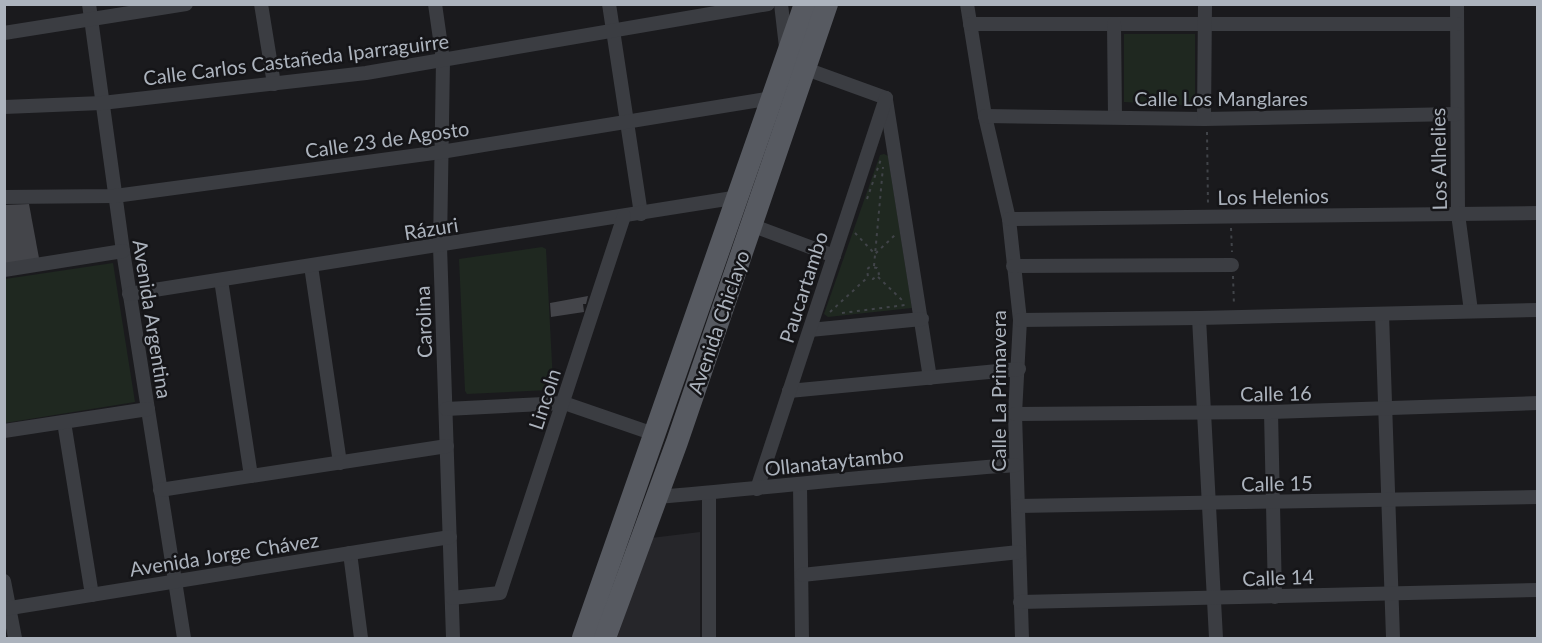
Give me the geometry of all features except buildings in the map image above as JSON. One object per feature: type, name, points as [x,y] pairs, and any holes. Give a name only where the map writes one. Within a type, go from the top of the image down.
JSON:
[{"type":"main road","name":"Avenida Chiclayo","points":[[583,639],[805,4]]},
{"type":"main road","name":"Avenida Chiclayo","points":[[605,639],[677,442],[828,4]]},
{"type":"street","name":"Avenida Argentina","points":[[90,4],[129,294],[184,639]]},
{"type":"street","points":[[4,33],[186,4]]},
{"type":"street","points":[[261,4],[274,84]]},
{"type":"street","name":"Carolina","points":[[435,4],[443,60],[440,246],[453,639]]},
{"type":"street","points":[[609,4],[641,214]]},
{"type":"street","name":"Calle Carlos Castañeda Iparraguirre","points":[[4,107],[102,103],[366,73],[768,4]]},
{"type":"street","points":[[781,4],[787,54],[806,69],[886,98],[930,378]]},
{"type":"street","name":"Calle La Primavera","points":[[967,4],[985,116],[1010,219],[1020,320],[1015,414],[1022,639]]},
{"type":"street","points":[[1205,4],[1205,119]]},
{"type":"street","name":"Los Alhelies","points":[[1457,4],[1458,214],[1472,311]]},
{"type":"street","points":[[970,24],[1457,24]]},
{"type":"street","points":[[1114,24],[1115,117]]},
{"type":"street","name":"Calle 23 de Agosto","points":[[4,197],[115,196],[441,152],[772,98]]},
{"type":"street","name":"Paucartambo","points":[[757,489],[886,98]]},
{"type":"street","name":"Calle Los Manglares","points":[[985,116],[1205,119],[1457,114]]},
{"type":"street","name":"Rázuri","points":[[129,294],[739,197]]},
{"type":"street","name":"Los Helenios","points":[[1010,219],[1538,213]]},
{"type":"street","name":"Lincoln","points":[[452,598],[500,593],[624,216]]},
{"type":"street","points":[[751,225],[834,256]]},
{"type":"street","points":[[4,270],[123,251]]},
{"type":"street","points":[[1013,266],[1232,265]]},
{"type":"street","points":[[311,266],[340,463]]},
{"type":"street","points":[[221,280],[251,476]]},
{"type":"street","points":[[1020,320],[1538,310]]},
{"type":"street","points":[[1382,314],[1393,639]]},
{"type":"street","points":[[1199,318],[1216,639]]},
{"type":"street","points":[[810,330],[922,320]]},
{"type":"street","points":[[789,392],[1019,369]]},
{"type":"street","points":[[446,409],[564,403],[654,434]]},
{"type":"street","name":"Calle 16","points":[[1015,414],[1204,414],[1538,403]]},
{"type":"street","points":[[4,431],[148,409]]},
{"type":"street","points":[[1271,412],[1275,597]]},
{"type":"street","points":[[64,422],[92,595]]},
{"type":"street","points":[[160,490],[447,446]]},
{"type":"street","name":"Ollanataytambo","points":[[656,496],[800,485],[906,472],[1016,465]]},
{"type":"street","points":[[800,485],[802,639]]},
{"type":"street","points":[[709,492],[709,639]]},
{"type":"street","name":"Calle 15","points":[[1018,506],[1538,497]]},
{"type":"street","name":"Avenida Jorge Chávez","points":[[7,609],[450,537]]},
{"type":"street","points":[[802,575],[1019,552]]},
{"type":"street","points":[[350,553],[361,639]]},
{"type":"street","points":[[4,581],[7,609],[15,639]]},
{"type":"street","name":"Calle 14","points":[[1020,602],[1538,590]]},
{"type":"path","points":[[1205,119],[1208,217]]},
{"type":"path","points":[[874,266],[884,158]]},
{"type":"path","points":[[855,232],[875,254]]},
{"type":"path","points":[[875,254],[897,233]]},
{"type":"path","points":[[868,277],[867,269],[874,266]]},
{"type":"path","points":[[874,266],[879,270],[878,277]]},
{"type":"path","points":[[868,277],[828,314],[908,305],[878,277]]},
{"type":"path","points":[[868,277],[873,279],[878,277]]},
{"type":"shaded area","points":[[1124,34],[1195,34],[1195,106],[1124,102]]},
{"type":"shaded area","points":[[880,155],[888,156],[912,308],[828,317],[824,314]]},
{"type":"shaded area","points":[[542,247],[546,249],[553,382],[548,390],[467,394],[465,391],[459,259]]},
{"type":"shaded area","points":[[113,263],[135,402],[5,423],[5,279]]},
{"type":"shaded area","points":[[700,532],[700,638],[617,638],[651,538]]}]
